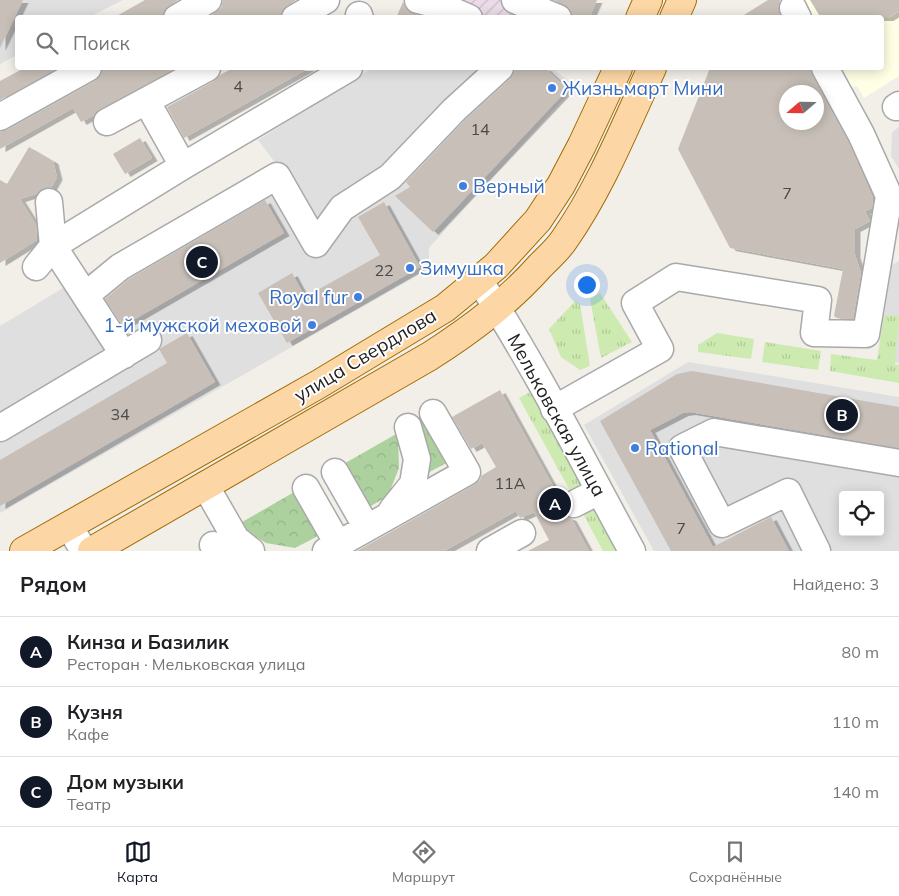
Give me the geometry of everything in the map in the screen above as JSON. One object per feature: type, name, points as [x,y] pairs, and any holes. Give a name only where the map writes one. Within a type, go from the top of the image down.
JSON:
[{"type":"main road","points":[[641,15],[648,0]]},
{"type":"main road","points":[[675,15],[682,0]]},
{"type":"main road","name":"улица Свердлова","points":[[24,551],[302,393],[445,308],[496,266],[533,226],[552,199],[582,146],[617,70]]},
{"type":"main road","name":"улица Свердлова","points":[[92,551],[430,356],[464,334],[497,309],[520,289],[563,241],[588,202],[609,162],[651,70]]},
{"type":"street","points":[[182,15],[208,0]]},
{"type":"street","points":[[301,15],[326,0]]},
{"type":"street","points":[[418,0],[442,6],[463,15]]},
{"type":"street","points":[[516,0],[551,15]]},
{"type":"street","points":[[0,117],[84,70]]},
{"type":"street","points":[[107,122],[148,102],[204,70]]},
{"type":"street","points":[[36,267],[53,246],[183,166],[347,70]]},
{"type":"street","points":[[86,295],[120,267],[277,176],[316,244],[342,208],[390,177],[454,110],[498,70]]},
{"type":"street","points":[[554,409],[660,349],[635,303],[676,277],[818,300],[814,333],[866,334],[889,196],[862,134],[826,70]]},
{"type":"street","points":[[148,102],[183,166]]},
{"type":"street","points":[[49,202],[53,246],[124,355]]},
{"type":"street","name":"Мельковская улица","points":[[479,280],[554,409],[632,551]]},
{"type":"street","points":[[0,428],[148,340]]},
{"type":"street","points":[[306,488],[332,548],[468,472],[433,413]]},
{"type":"street","points":[[376,523],[413,484],[417,459],[408,427]]},
{"type":"street","points":[[817,551],[788,492],[722,524],[682,448],[714,432],[899,464]]},
{"type":"street","points":[[335,472],[376,523]]},
{"type":"street","points":[[206,485],[236,539],[251,551]]},
{"type":"street","points":[[574,504],[599,491]]},
{"type":"street","points":[[69,526],[84,551]]},
{"type":"street","points":[[490,551],[522,533]]},
{"type":"shaded area","points":[[0,0],[123,0],[93,15],[15,15],[15,56],[0,64]]},
{"type":"shaded area","points":[[450,0],[597,0],[590,15],[481,15]]},
{"type":"shaded area","points":[[794,0],[899,0],[899,76],[864,98],[857,86],[846,88],[835,70],[884,70],[884,15],[803,15]]},
{"type":"shaded area","points":[[369,70],[555,70],[575,86],[429,248],[429,269],[0,513],[0,326],[274,161],[258,140]]},
{"type":"shaded area","points":[[899,127],[899,169],[891,156],[892,132]]},
{"type":"shaded area","points":[[899,261],[899,363],[877,360],[892,265]]},
{"type":"shaded area","points":[[688,362],[899,397],[899,551],[654,551],[584,425]]},
{"type":"green space","points":[[600,293],[632,342],[601,358],[590,299]]},
{"type":"green space","points":[[575,301],[580,304],[590,366],[580,370],[561,357],[549,329]]},
{"type":"green space","points":[[884,315],[899,316],[895,364],[899,365],[899,383],[830,371],[831,354],[877,360]]},
{"type":"green space","points":[[717,333],[754,339],[751,359],[698,352],[698,345]]},
{"type":"green space","points":[[765,342],[821,351],[818,370],[762,362]]},
{"type":"green space","points":[[530,392],[584,490],[573,496],[519,398]]},
{"type":"green space","points":[[425,417],[450,461],[424,475],[415,423]]},
{"type":"green space","points":[[398,433],[399,468],[388,496],[364,510],[340,466]]},
{"type":"green space","points":[[296,491],[320,535],[295,548],[266,543],[237,525]]},
{"type":"green space","points":[[592,504],[617,551],[603,551],[581,510]]},
{"type":"building","points":[[0,0],[23,0],[15,15],[0,48]]},
{"type":"building","points":[[145,0],[178,0],[164,10],[163,15],[118,15]]},
{"type":"building","points":[[223,0],[296,0],[282,10],[281,15],[212,15],[221,8]]},
{"type":"building","points":[[554,0],[597,0],[590,15],[572,15],[570,9]]},
{"type":"building","points":[[768,0],[780,0],[778,8],[780,15],[744,15]]},
{"type":"building","points":[[810,0],[899,0],[899,11],[888,18],[884,18],[884,15],[819,15]]},
{"type":"building","points":[[403,2],[408,11],[418,15],[397,15]]},
{"type":"building","points":[[20,70],[54,70],[0,100],[0,81]]},
{"type":"building","points":[[102,70],[172,70],[100,109],[94,115],[81,122],[73,108],[0,149],[0,132],[7,130],[95,81],[101,75]]},
{"type":"building","points":[[229,70],[305,70],[184,138],[167,107],[214,81]]},
{"type":"building","points":[[515,70],[547,70],[568,89],[433,232],[395,196],[410,187],[406,182],[464,121],[510,79]]},
{"type":"building","points":[[709,70],[811,70],[817,85],[779,85],[779,130],[824,130],[824,97],[848,141],[873,198],[872,208],[865,211],[870,221],[855,229],[855,255],[861,273],[853,319],[837,318],[834,316],[843,269],[730,248],[678,149]]},
{"type":"building","points":[[140,138],[152,158],[125,174],[113,154]]},
{"type":"building","points":[[29,147],[53,161],[57,177],[51,188],[47,187],[36,194],[20,199],[36,225],[37,240],[0,263],[0,180],[7,184]]},
{"type":"building","points":[[265,200],[284,233],[123,326],[105,299],[129,279]]},
{"type":"building","points":[[384,202],[420,267],[287,343],[258,293],[292,273],[305,297],[380,255],[358,217]]},
{"type":"building","points":[[187,333],[215,382],[0,506],[0,460],[167,363],[159,349]]},
{"type":"building","points":[[692,371],[899,407],[899,448],[690,412],[683,413],[650,430],[713,547],[771,517],[789,551],[671,551],[600,421],[677,374]]},
{"type":"building","points":[[500,390],[560,499],[561,511],[571,518],[589,551],[528,551],[549,540],[534,512],[520,518],[516,511],[444,551],[357,551],[474,485],[480,480],[481,476],[496,467],[482,443],[471,449],[452,417]]},
{"type":"place","name":"Жизньмарт Мини","points":[[552,88]]},
{"type":"place","name":"Верный","points":[[463,186]]},
{"type":"place","name":"Дом музыки","points":[[202,262]]},
{"type":"place","name":"Зимушка","points":[[410,268]]},
{"type":"place","name":"Royal fur","points":[[358,297]]},
{"type":"place","name":"1-й мужской меховой","points":[[312,325]]},
{"type":"place","name":"Кузня","points":[[842,415]]},
{"type":"place","name":"Rational","points":[[635,448]]},
{"type":"place","name":"Кинза и Базилик","points":[[555,504]]}]
